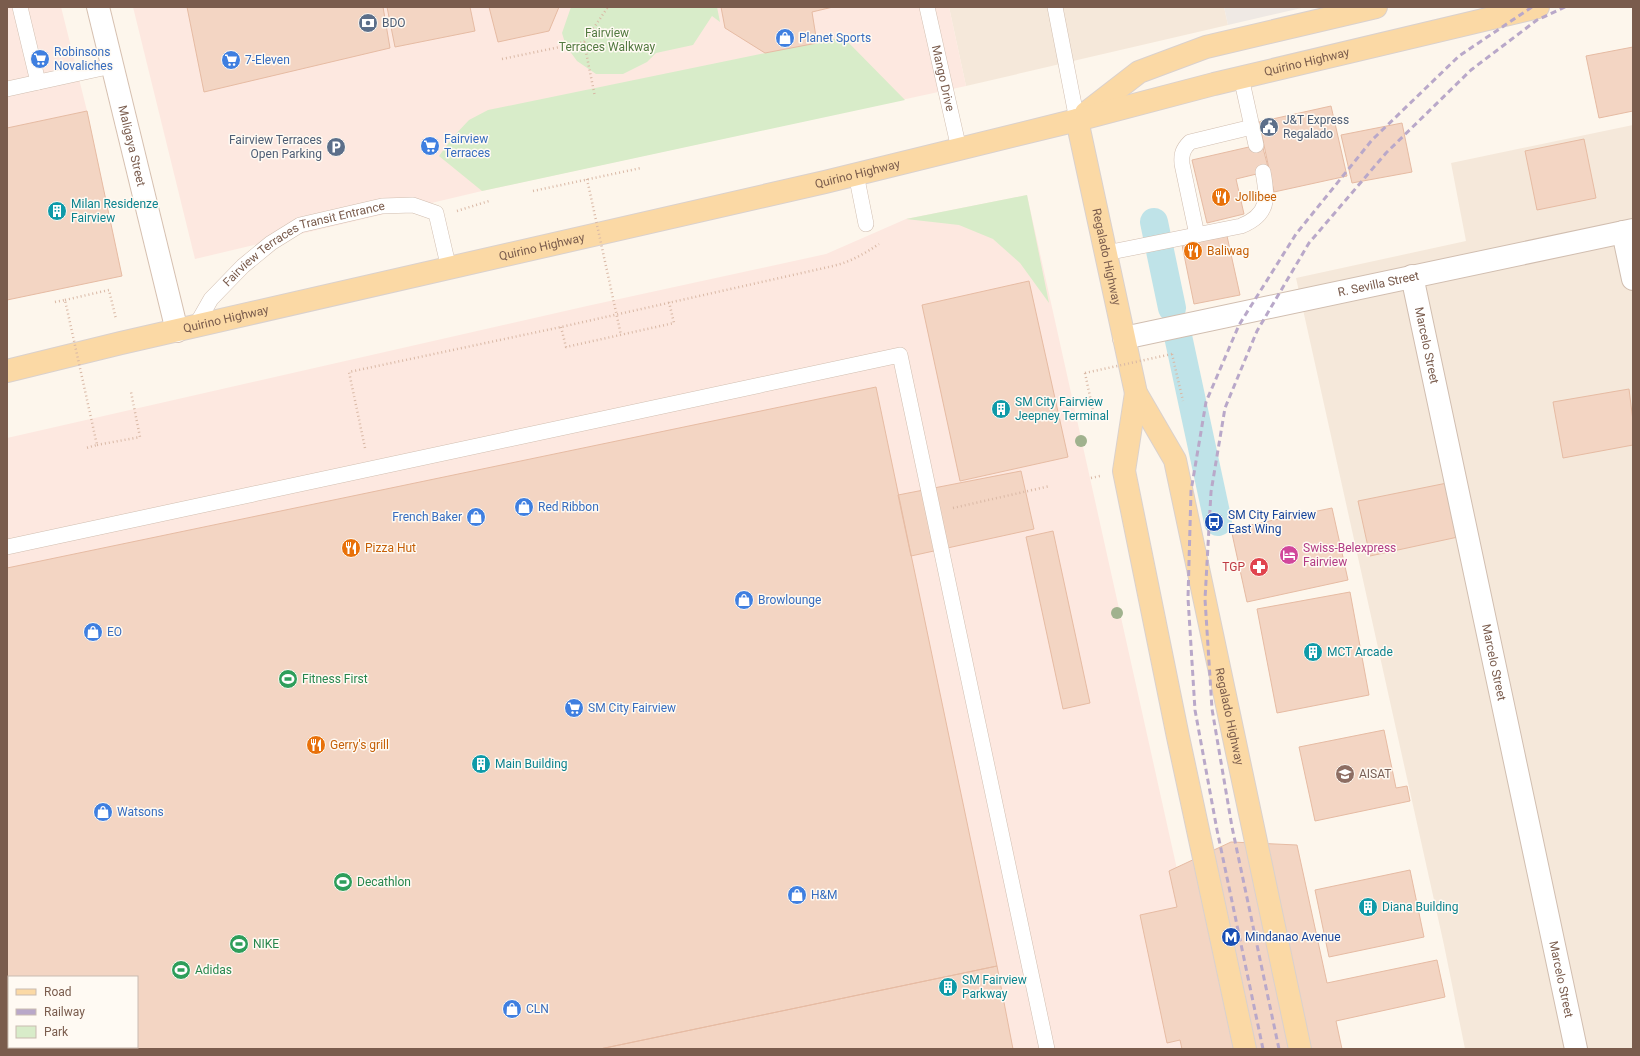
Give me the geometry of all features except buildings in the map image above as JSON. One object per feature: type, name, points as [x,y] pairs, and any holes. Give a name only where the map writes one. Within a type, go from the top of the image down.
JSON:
[{"type":"main road","name":"Quirino Highway","points":[[1077,120],[1139,72],[1206,47],[1376,7]]},
{"type":"main road","name":"Quirino Highway","points":[[7,371],[121,343],[449,269],[856,174],[1077,120],[1242,77],[1538,7]]},
{"type":"main road","name":"Regalado Highway","points":[[1077,120],[1136,393],[1175,460],[1300,1049]]},
{"type":"main road","name":"Regalado Highway","points":[[1136,393],[1124,471],[1245,1049]]},
{"type":"street","name":"Maligaya Street","points":[[98,7],[112,66],[186,329]]},
{"type":"street","name":"R. Sevilla Street","points":[[1124,338],[1628,231]]},
{"type":"street","points":[[1628,231],[1633,279]]},
{"type":"street","name":"Marcelo Street","points":[[1412,276],[1576,1049]]},
{"type":"lane","points":[[7,9],[19,7],[38,82]]},
{"type":"lane","name":"Mango Drive","points":[[927,7],[959,149]]},
{"type":"lane","points":[[1055,7],[1077,120]]},
{"type":"lane","points":[[7,89],[112,66]]},
{"type":"lane","points":[[1242,77],[1256,145]]},
{"type":"lane","points":[[1198,235],[1181,154],[1190,142],[1252,127]]},
{"type":"lane","points":[[1106,253],[1241,226],[1251,222],[1259,215],[1264,206],[1266,193],[1263,172]]},
{"type":"lane","points":[[856,174],[866,224]]},
{"type":"lane","name":"Fairview Terraces Transit Entrance","points":[[186,329],[211,299],[243,266],[271,243],[300,225],[382,206],[413,205],[436,215]]},
{"type":"lane","points":[[436,215],[449,269]]},
{"type":"lane","points":[[7,547],[900,355],[1047,1049]]},
{"type":"path","points":[[502,59],[584,42],[609,7]]},
{"type":"path","points":[[584,42],[595,97]]},
{"type":"path","points":[[533,192],[641,168]]},
{"type":"path","points":[[587,180],[621,335]]},
{"type":"path","points":[[436,215],[489,201]]},
{"type":"path","points":[[370,469],[349,372],[561,327],[848,262],[879,244]]},
{"type":"path","points":[[55,302],[109,290],[121,343]]},
{"type":"path","points":[[65,300],[97,445]]},
{"type":"path","points":[[561,327],[566,347],[674,324],[669,302]]},
{"type":"path","points":[[1095,420],[1085,373],[1172,354],[1182,401]]},
{"type":"path","points":[[86,448],[140,437],[131,392]]},
{"type":"path","points":[[933,512],[1050,486]]},
{"type":"shaded area","name":"Robinsons Novaliches","points":[[7,7],[61,7],[87,111],[7,128]]},
{"type":"shaded area","name":"Fairview Terraces","points":[[133,7],[949,7],[966,86],[482,191],[195,259]]},
{"type":"shaded area","points":[[949,7],[1224,7],[1228,25],[966,86]]},
{"type":"shaded area","points":[[1224,7],[1306,7],[1228,25]]},
{"type":"shaded area","points":[[1633,125],[1633,1049],[1465,1049],[1444,945],[1296,278],[1466,241],[1451,163]]},
{"type":"shaded area","name":"SM City Fairview","points":[[1027,195],[1217,1049],[7,1049],[7,438],[587,306],[826,254],[906,219]]},
{"type":"green space","name":"Fairview Terraces Walkway","points":[[571,7],[717,7],[720,22],[712,16],[693,45],[656,53],[647,62],[623,74],[596,74],[577,61],[566,46],[562,33]]},
{"type":"green space","name":"Fairview Terraces Walkway","points":[[843,37],[905,100],[482,191],[439,156],[453,137],[469,120],[488,110]]},
{"type":"green space","points":[[1027,195],[1049,303],[1020,263],[993,239],[959,225],[906,219]]},
{"type":"waterway","points":[[1154,222],[1172,308]]},
{"type":"waterway","points":[[1178,336],[1218,522]]},
{"type":"railway","points":[[1263,1049],[1217,830],[1195,710],[1188,598],[1191,491],[1206,402],[1239,325],[1296,234],[1372,140],[1459,56],[1532,7]]},
{"type":"railway","points":[[1279,1049],[1232,827],[1212,709],[1205,599],[1211,492],[1225,408],[1257,331],[1309,243],[1386,153],[1471,70],[1537,20],[1565,7]]},
{"type":"place","name":"BDO","points":[[368,23]]},
{"type":"place","name":"Planet Sports","points":[[785,38]]},
{"type":"place","name":"Robinsons Novaliches","points":[[40,59]]},
{"type":"place","name":"7-Eleven","points":[[231,60]]},
{"type":"place","name":"J&T Express Regalado","points":[[1269,127]]},
{"type":"place","name":"Fairview Terraces","points":[[430,146]]},
{"type":"place","name":"Fairview Terraces Open Parking","points":[[336,147]]},
{"type":"place","name":"Jollibee","points":[[1221,197]]},
{"type":"place","name":"Milan Residenze Fairview","points":[[57,211]]},
{"type":"place","name":"Baliwag","points":[[1193,251]]},
{"type":"place","name":"SM City Fairview Jeepney Terminal","points":[[1001,409]]},
{"type":"place","name":"Red Ribbon","points":[[524,507]]},
{"type":"place","name":"French Baker","points":[[476,517]]},
{"type":"place","name":"SM City Fairview East Wing","points":[[1214,522]]},
{"type":"place","name":"Pizza Hut","points":[[351,548]]},
{"type":"place","name":"Swiss-Belexpress Fairview","points":[[1289,555]]},
{"type":"place","name":"TGP","points":[[1259,567]]},
{"type":"place","name":"Browlounge","points":[[744,600]]},
{"type":"place","name":"EO","points":[[93,632]]},
{"type":"place","name":"MCT Arcade","points":[[1313,652]]},
{"type":"place","name":"Fitness First","points":[[288,679]]},
{"type":"place","name":"SM City Fairview","points":[[574,708]]},
{"type":"place","name":"Gerry's grill","points":[[316,745]]},
{"type":"place","name":"Main Building","points":[[481,764]]},
{"type":"place","name":"AISAT","points":[[1345,774]]},
{"type":"place","name":"Watsons","points":[[103,812]]},
{"type":"place","name":"Decathlon","points":[[343,882]]},
{"type":"place","name":"H&M","points":[[797,895]]},
{"type":"place","name":"Diana Building","points":[[1368,907]]},
{"type":"place","name":"Mindanao Avenue","points":[[1231,937]]},
{"type":"place","name":"NIKE","points":[[239,944]]},
{"type":"place","name":"Adidas","points":[[181,970]]},
{"type":"place","name":"SM Fairview Parkway","points":[[948,987]]},
{"type":"place","name":"CLN","points":[[512,1009]]}]
